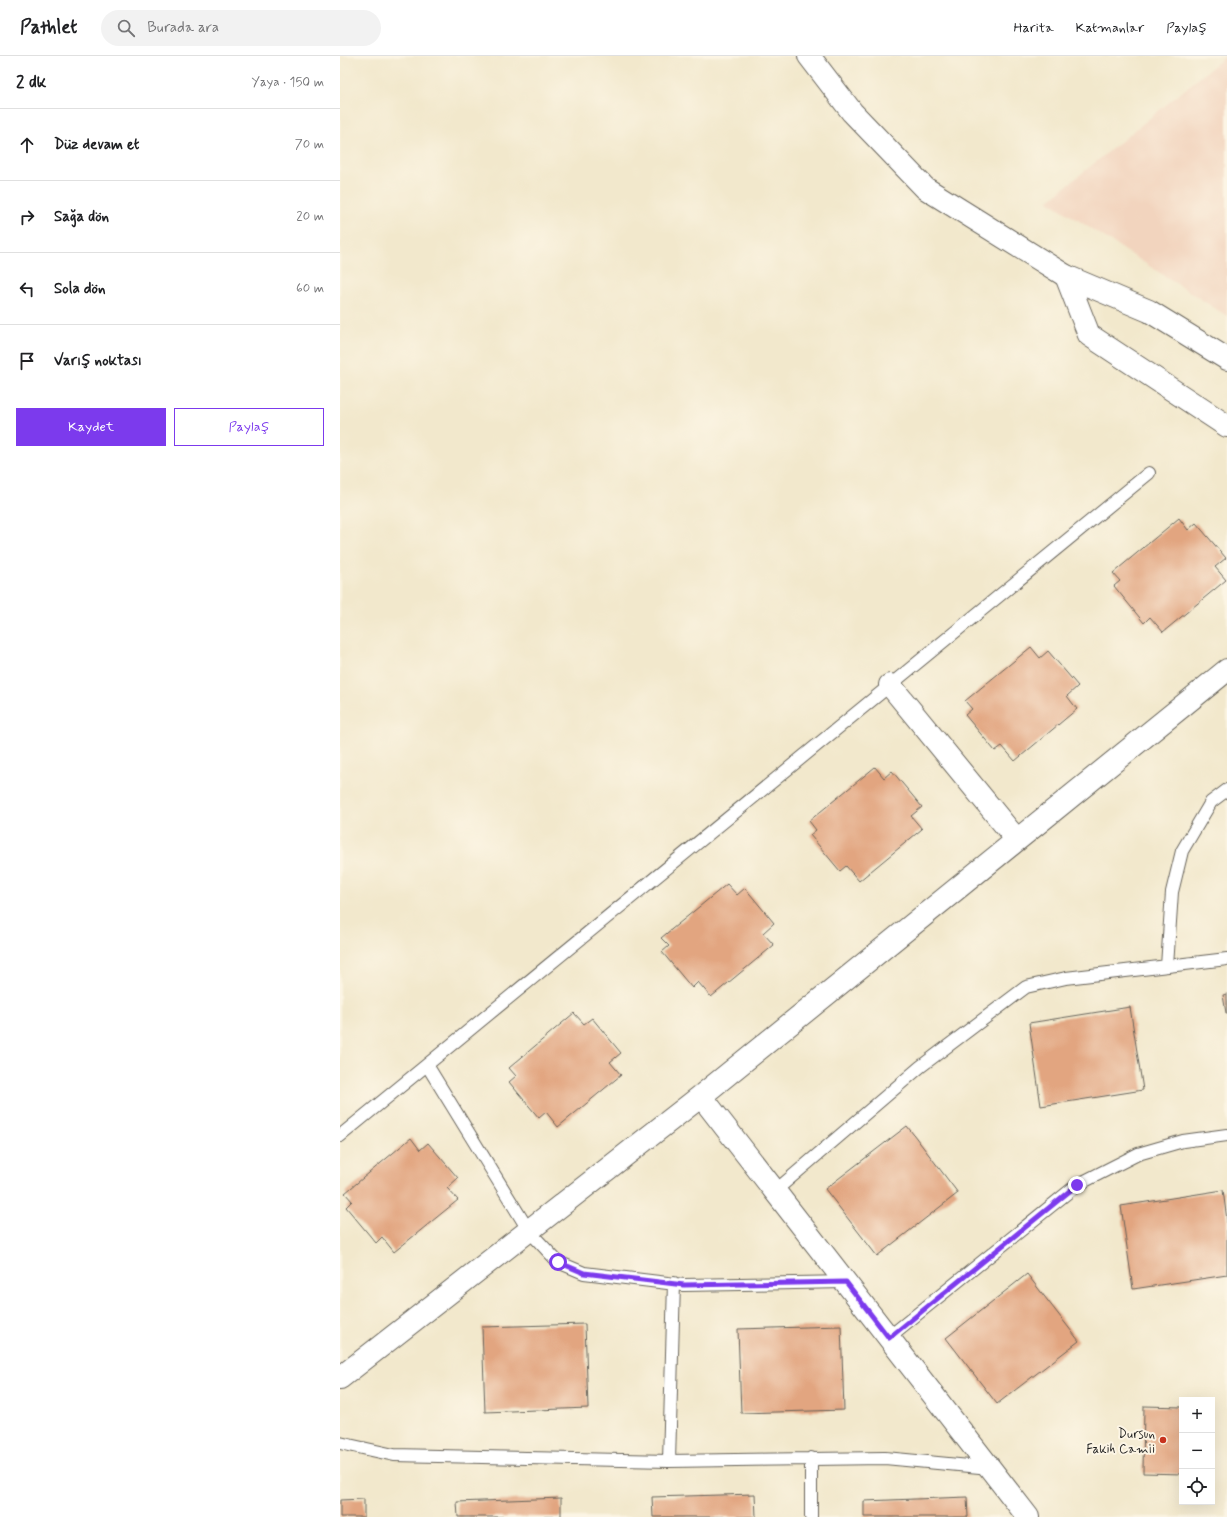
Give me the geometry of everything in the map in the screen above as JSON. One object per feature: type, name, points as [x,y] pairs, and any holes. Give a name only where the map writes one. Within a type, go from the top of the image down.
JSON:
[{"type":"street","points":[[809,56],[852,112],[925,188],[1066,276],[1149,311],[1227,359]]},
{"type":"street","points":[[1066,276],[1089,335],[1227,426]]},
{"type":"street","points":[[340,1378],[701,1096],[1227,670]]},
{"type":"street","points":[[890,685],[1017,840]]},
{"type":"street","points":[[701,1096],[1028,1517]]},
{"type":"lane","points":[[340,1136],[1148,473]]},
{"type":"lane","points":[[1168,966],[1172,892],[1182,851],[1211,802],[1227,790]]},
{"type":"lane","points":[[775,1191],[920,1067],[1026,987],[1066,978],[1227,959]]},
{"type":"lane","points":[[427,1065],[529,1230],[558,1262],[584,1273],[684,1285],[846,1282]]},
{"type":"lane","points":[[889,1338],[1077,1185],[1138,1154],[1183,1141],[1227,1135]]},
{"type":"lane","points":[[669,1461],[674,1283]]},
{"type":"lane","points":[[340,1443],[394,1455],[669,1461],[885,1458],[990,1468]]},
{"type":"lane","points":[[810,1458],[811,1517]]},
{"type":"shaded area","points":[[1227,56],[1227,316],[1048,201]]},
{"type":"building","points":[[1179,518],[1188,530],[1196,523],[1226,558],[1215,567],[1226,580],[1163,632],[1150,617],[1144,623],[1114,586],[1120,581],[1113,573]]},
{"type":"building","points":[[1031,647],[1040,658],[1048,651],[1078,686],[1067,696],[1077,709],[1015,761],[1002,746],[995,751],[965,715],[972,709],[965,701]]},
{"type":"building","points":[[875,767],[884,778],[892,771],[922,807],[911,816],[922,829],[859,881],[846,866],[840,871],[810,835],[816,830],[809,821]]},
{"type":"building","points":[[727,884],[737,895],[745,888],[774,923],[763,933],[774,945],[711,997],[698,982],[692,988],[662,952],[669,946],[661,938]]},
{"type":"building","points":[[1227,994],[1227,1013],[1226,1013],[1223,995]]},
{"type":"building","points":[[1130,1007],[1143,1090],[1041,1106],[1029,1023]]},
{"type":"building","points":[[574,1013],[584,1024],[592,1018],[621,1053],[610,1062],[621,1075],[558,1127],[546,1112],[539,1118],[509,1082],[516,1076],[509,1068]]},
{"type":"building","points":[[907,1126],[958,1193],[877,1256],[825,1189]]},
{"type":"building","points":[[411,1138],[420,1150],[428,1143],[458,1178],[447,1188],[458,1200],[394,1252],[382,1237],[376,1243],[346,1207],[352,1201],[345,1193]]},
{"type":"building","points":[[1223,1190],[1227,1220],[1227,1275],[1133,1289],[1121,1206]]},
{"type":"building","points":[[1027,1274],[1079,1341],[997,1404],[946,1338]]},
{"type":"building","points":[[585,1324],[588,1408],[485,1412],[482,1327]]},
{"type":"building","points":[[841,1326],[844,1410],[741,1413],[738,1329]]},
{"type":"building","name":"Dursun Fakih Camii","points":[[1144,1406],[1179,1407],[1179,1474],[1143,1473]]},
{"type":"building","points":[[755,1494],[756,1517],[653,1517],[652,1497]]},
{"type":"building","points":[[967,1497],[968,1517],[864,1517],[864,1501]]},
{"type":"building","points":[[561,1498],[561,1517],[458,1517],[457,1502]]},
{"type":"building","points":[[364,1499],[364,1517],[340,1517],[340,1500]]},
{"type":"place","name":"Dursun Fakih Camii","points":[[1163,1440]]},
{"type":"route","points":[[558,1262],[584,1273],[684,1285],[846,1282],[889,1338],[1077,1185]]}]
